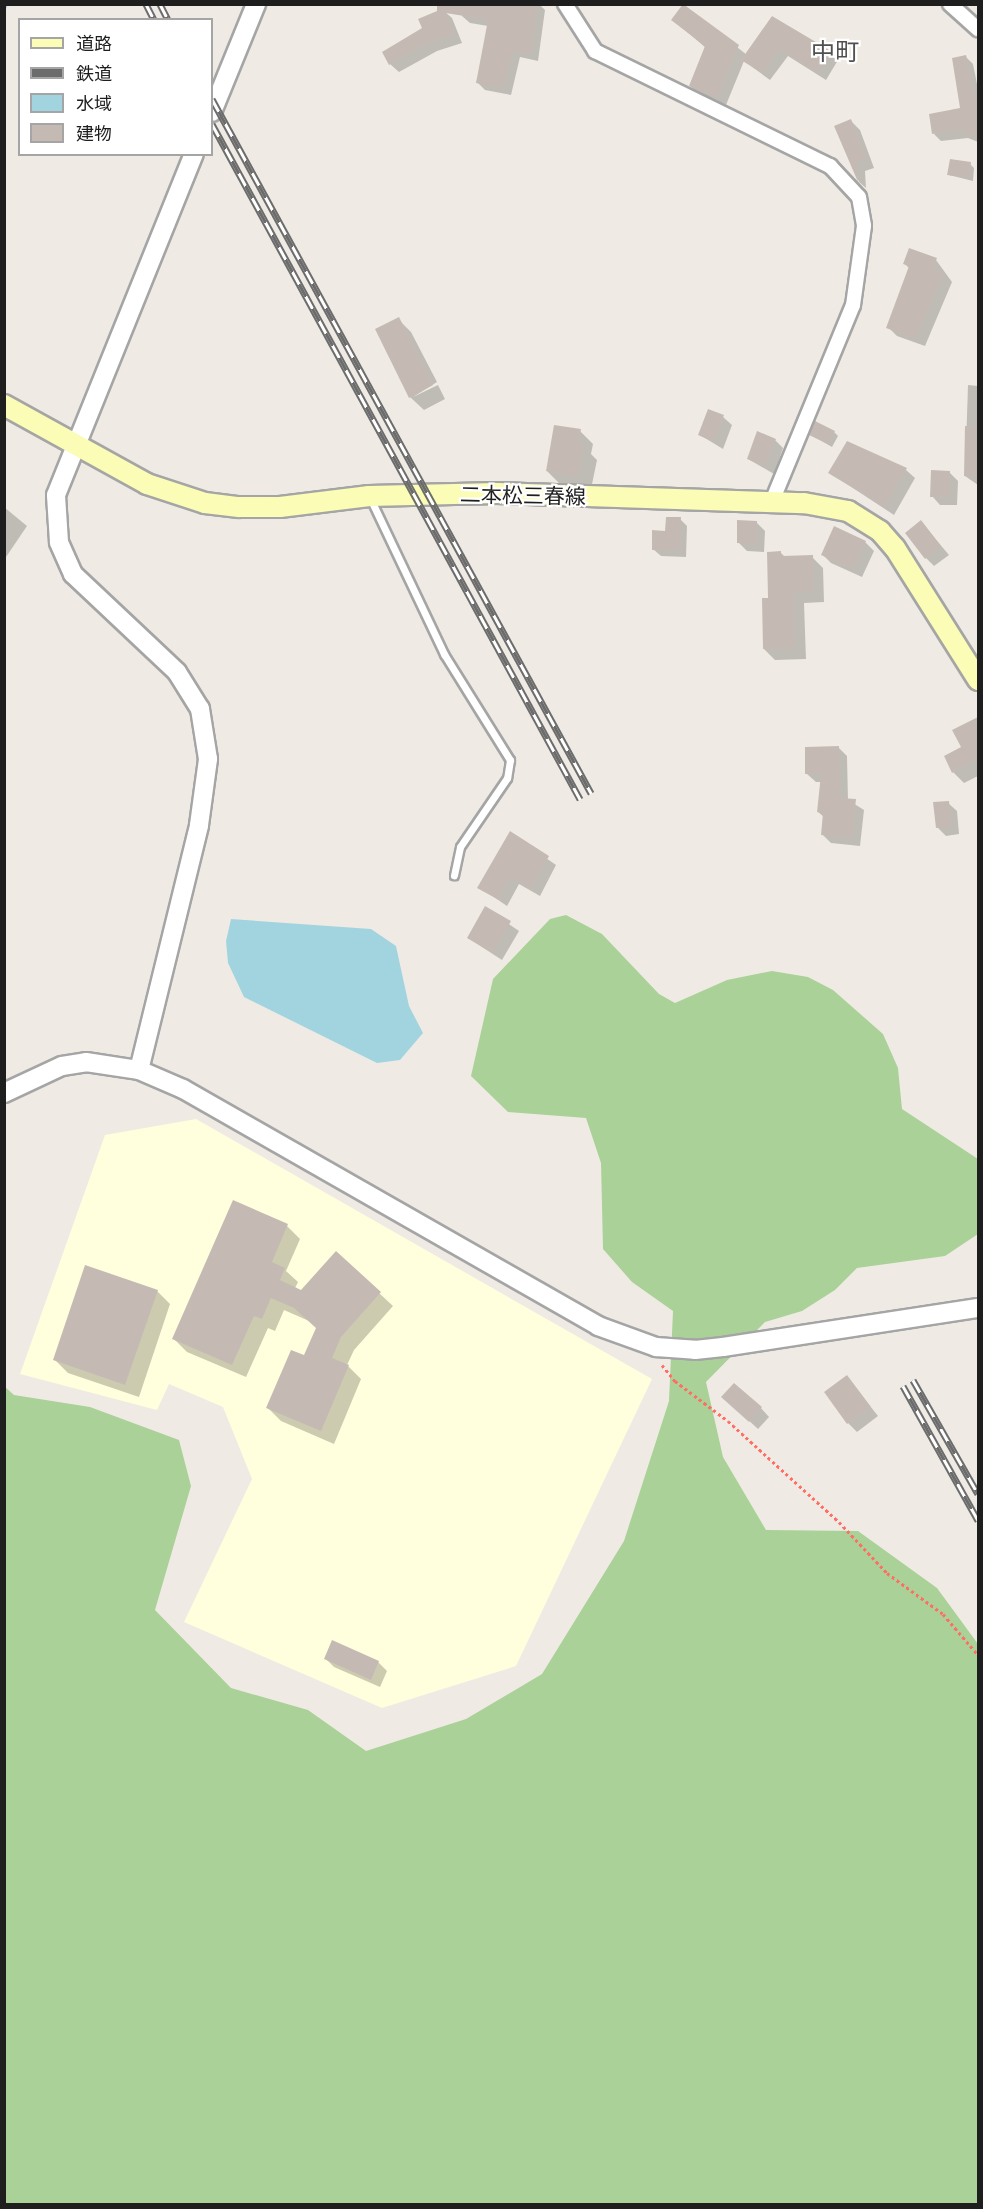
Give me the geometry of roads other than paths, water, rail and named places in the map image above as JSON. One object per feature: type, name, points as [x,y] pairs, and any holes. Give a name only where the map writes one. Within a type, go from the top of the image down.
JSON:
[{"type":"main road","name":"二本松三春線","points":[[4,405],[147,484],[205,503],[256,508],[369,496],[497,493],[772,502],[826,505],[848,511],[880,531],[895,548],[978,680]]},
{"type":"street","points":[[213,110],[256,4]]},
{"type":"street","points":[[565,4],[595,51],[830,166],[859,197],[864,226],[853,305],[772,502]]},
{"type":"street","points":[[950,4],[978,29]]},
{"type":"street","points":[[139,1070],[199,825],[208,759],[200,709],[177,672],[73,574],[59,542],[56,495],[75,443],[193,156]]},
{"type":"street","points":[[4,1093],[62,1066],[86,1062],[139,1070],[183,1089],[597,1326],[656,1347],[723,1347],[978,1308]]},
{"type":"lane","points":[[369,496],[444,654],[510,760],[507,778],[460,847],[454,875]]},
{"type":"water","points":[[231,919],[371,929],[396,946],[409,1006],[423,1033],[400,1060],[377,1063],[244,997],[228,963],[226,941]]},
{"type":"railway","points":[[146,4],[153,18]]},
{"type":"railway","points":[[160,4],[167,18]]},
{"type":"railway","points":[[213,101],[591,793]]},
{"type":"railway","points":[[213,126],[580,799]]},
{"type":"railway","points":[[913,1380],[978,1494]]},
{"type":"railway","points":[[903,1386],[978,1520]]},
{"type":"district","name":"中町","points":[[835,52]]}]
